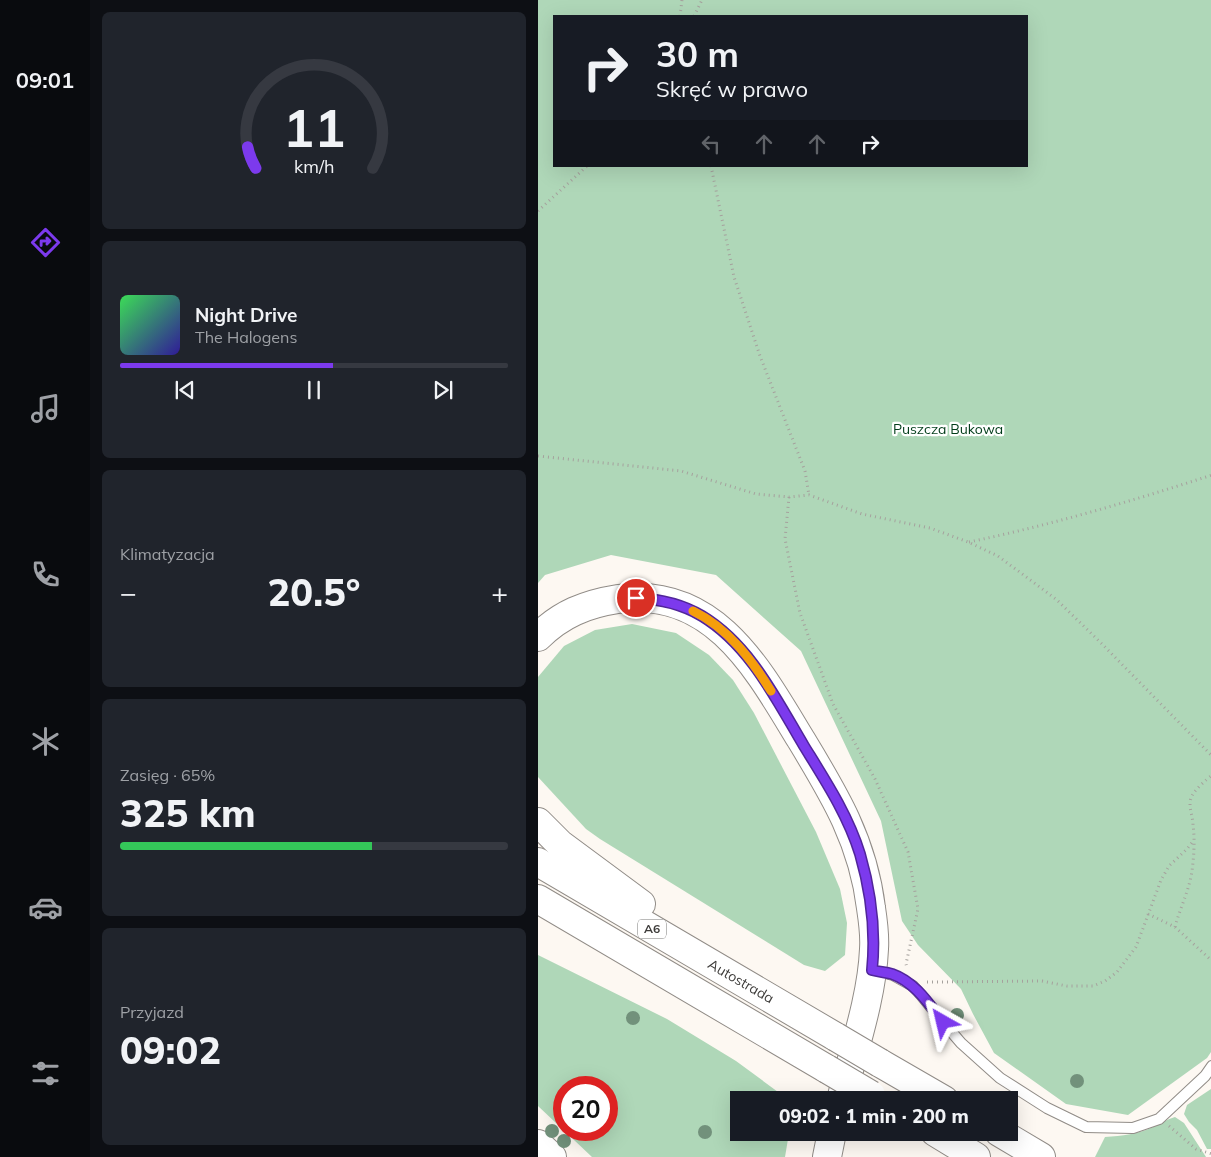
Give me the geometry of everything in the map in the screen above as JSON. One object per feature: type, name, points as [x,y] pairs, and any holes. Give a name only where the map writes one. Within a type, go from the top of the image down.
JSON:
[{"type":"highway","points":[[538,637],[555,622],[574,611],[586,607],[611,600],[636,598],[663,601],[689,609],[712,622],[735,642],[762,676],[838,802],[860,854],[871,906],[874,947],[872,970],[866,1003],[843,1091]]},
{"type":"highway","points":[[538,822],[560,844],[581,860],[766,995]]},
{"type":"highway","name":"Autostrada","points":[[538,862],[928,1091]]},
{"type":"highway","name":"A6","points":[[538,899],[865,1091]]},
{"type":"highway","points":[[538,917],[625,951]]},
{"type":"highway","points":[[950,1141],[976,1157]]},
{"type":"highway","points":[[1014,1141],[1041,1157]]},
{"type":"highway","points":[[538,1144],[552,1157]]},
{"type":"lane","points":[[872,970],[893,975],[910,984],[921,994],[961,1042],[1000,1078],[1047,1108],[1086,1127],[1133,1128],[1159,1119],[1205,1076],[1212,1066]]},
{"type":"path","points":[[680,15],[682,0]]},
{"type":"path","points":[[694,15],[702,0]]},
{"type":"path","points":[[538,211],[586,167]]},
{"type":"path","points":[[711,167],[734,278],[760,356],[804,472],[809,495]]},
{"type":"path","points":[[538,456],[681,471],[756,494],[789,497],[809,495],[862,514],[930,528],[968,542],[998,556],[1057,600],[1212,756]]},
{"type":"path","points":[[968,542],[1017,532],[1157,493],[1212,475]]},
{"type":"path","points":[[789,497],[785,539],[800,613],[833,704],[875,779],[908,852],[918,909],[906,964],[910,984],[1042,981],[1068,986],[1092,986],[1105,981],[1117,972],[1136,947],[1161,880],[1170,866],[1194,840]]},
{"type":"path","points":[[1175,927],[1187,894],[1192,872],[1194,840],[1190,806],[1191,796],[1212,775]]},
{"type":"path","points":[[1148,914],[1175,927],[1212,961]]},
{"type":"path","points":[[1159,1119],[1196,1149],[1211,1154]]},
{"type":"green space","name":"Puszcza Bukowa","points":[[538,0],[1211,0],[1211,1052],[1207,1058],[1128,1115],[1066,1104],[994,1053],[961,989],[918,945],[902,921],[881,821],[801,651],[716,575],[611,555],[545,575],[538,583]]},
{"type":"green space","points":[[632,624],[676,633],[709,655],[733,680],[754,713],[816,832],[840,889],[847,923],[845,955],[825,971],[804,965],[600,839],[586,829],[538,777],[538,677],[564,646],[595,630]]},
{"type":"green space","points":[[538,955],[667,1019],[736,1061],[777,1091],[730,1091],[730,1141],[788,1141],[785,1157],[592,1157],[575,1141],[618,1141],[618,1076],[553,1076],[553,1120],[538,1106]]},
{"type":"green space","points":[[1211,1089],[1211,1149],[1207,1149],[1197,1130],[1184,1114],[1187,1105]]},
{"type":"green space","points":[[1175,1117],[1184,1123],[1206,1157],[1095,1157],[1105,1137],[1142,1131]]},
{"type":"slow traffic","points":[[693,611],[712,622],[735,642],[749,658],[771,691]]},
{"type":"route","points":[[636,598],[677,604],[701,615],[735,642],[749,658],[762,676],[838,802],[854,836],[860,854],[871,906],[874,947],[872,970],[893,975],[913,986],[943,1022]]}]
